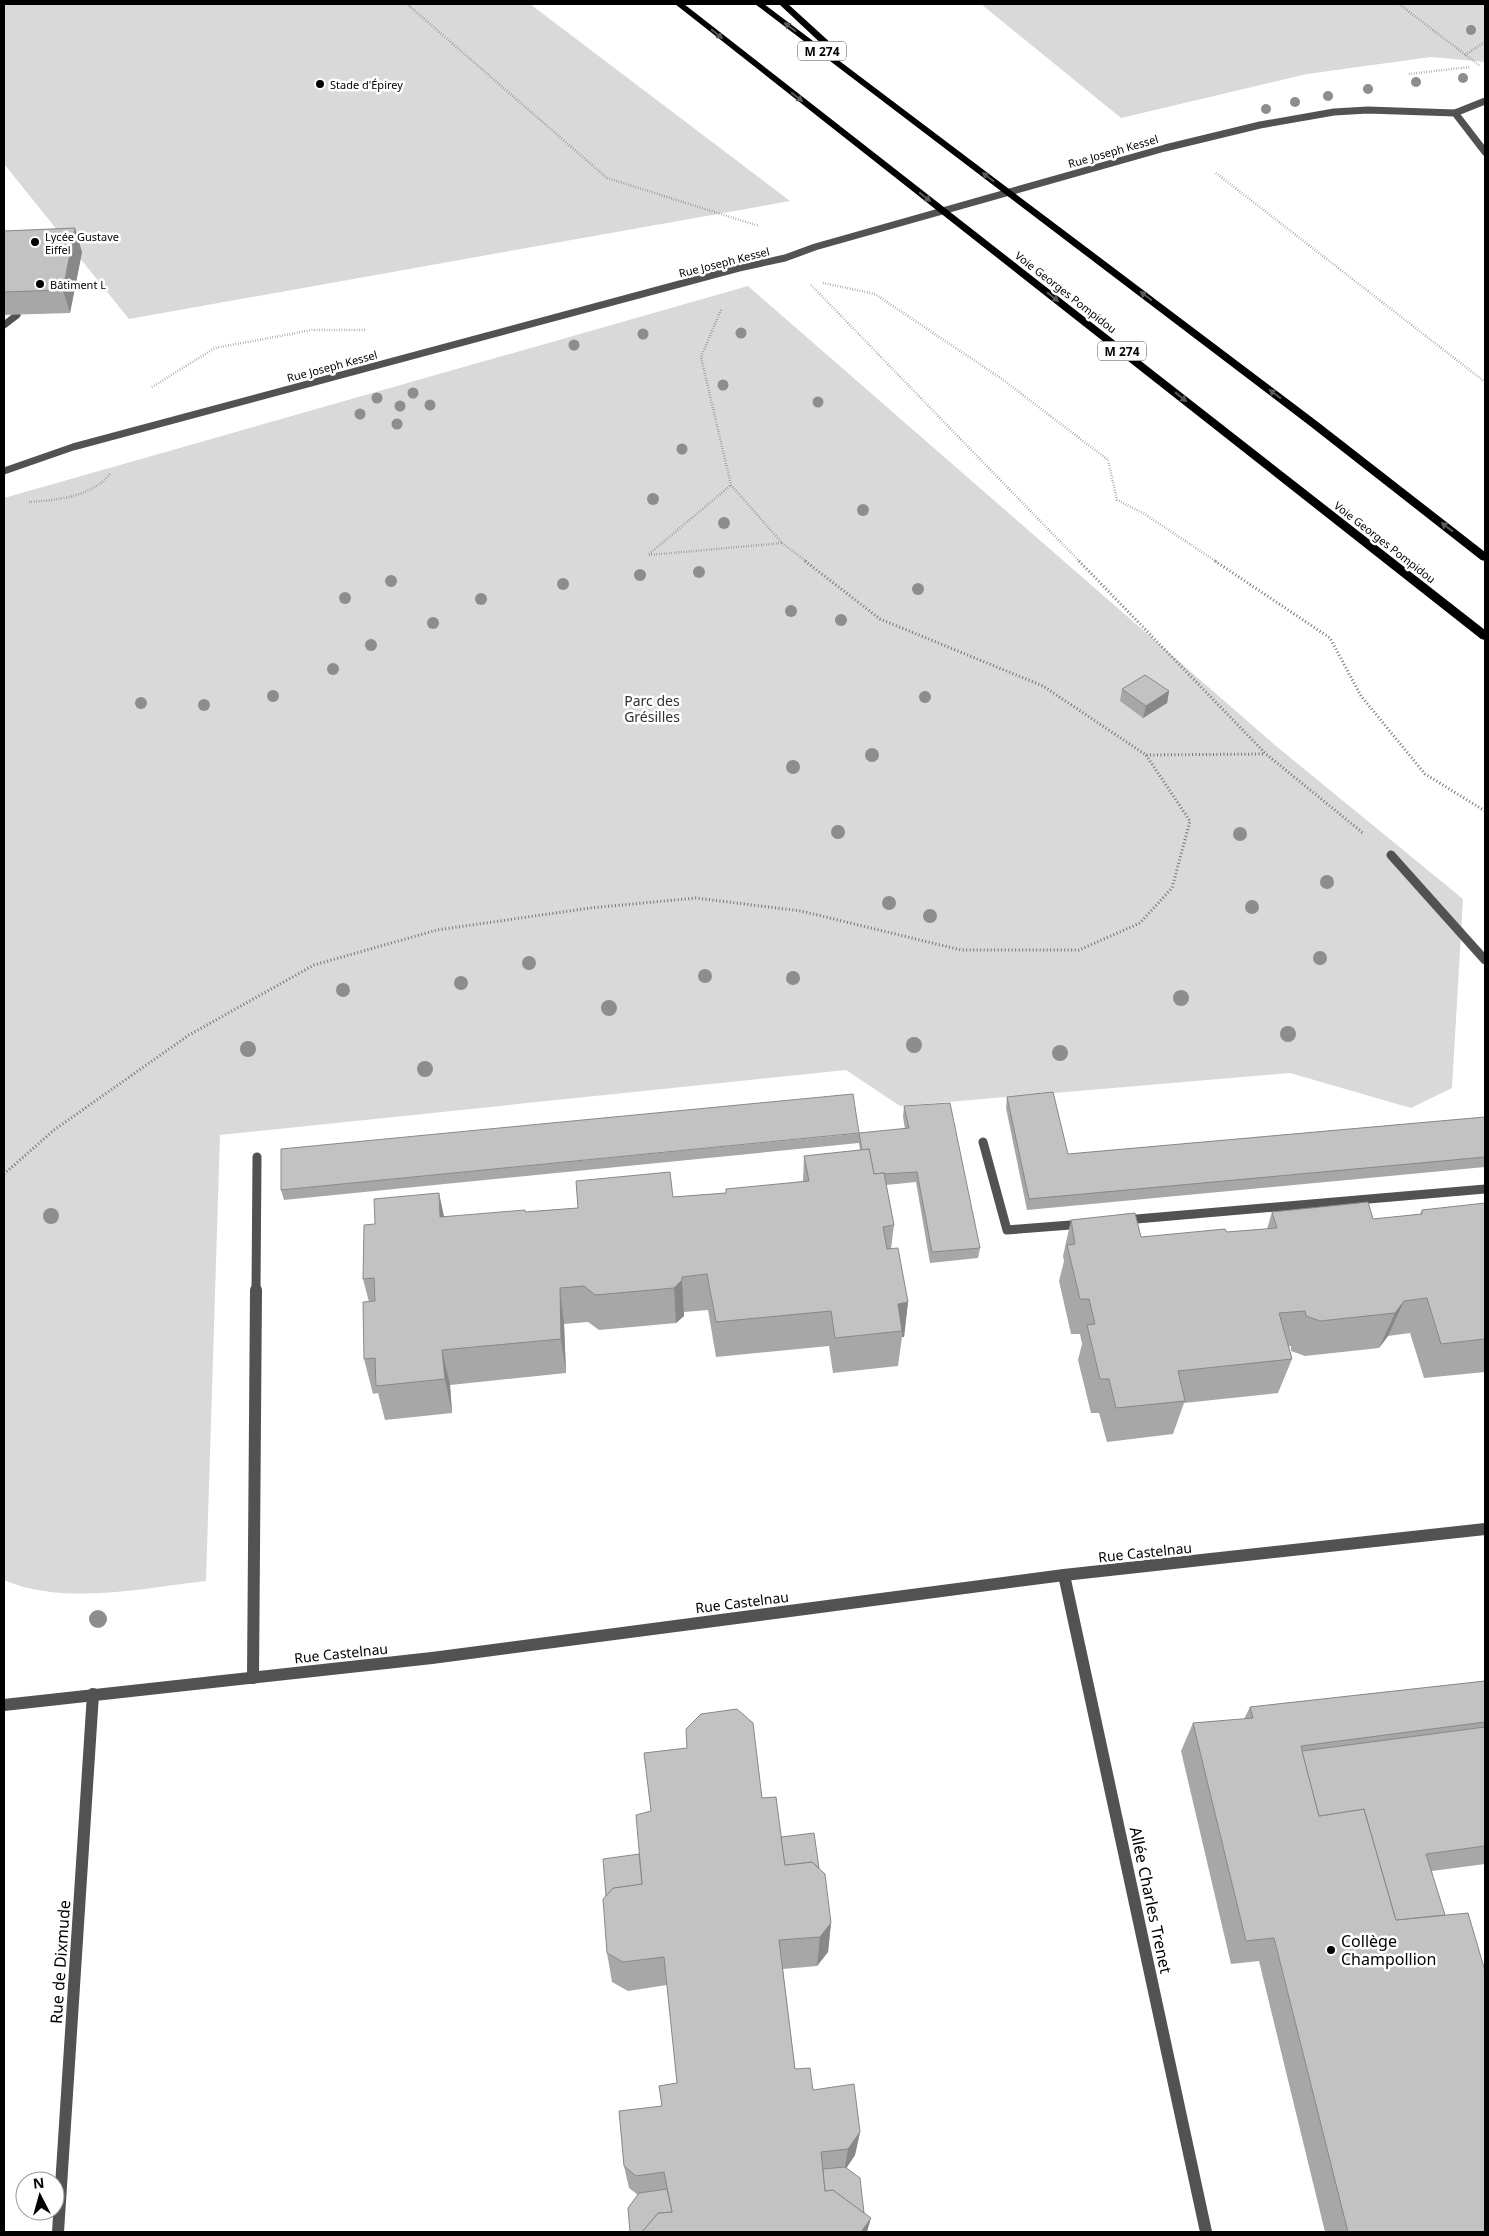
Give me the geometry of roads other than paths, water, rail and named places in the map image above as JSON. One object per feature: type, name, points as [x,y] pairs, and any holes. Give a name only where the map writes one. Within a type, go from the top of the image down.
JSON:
[{"type":"highway","name":"Voie Georges Pompidou","points":[[679,4],[1485,636]]},
{"type":"highway","name":"M 274","points":[[759,4],[1314,424],[1485,556]]},
{"type":"highway","points":[[783,4],[885,98]]},
{"type":"street","points":[[1485,101],[1455,114],[1485,152]]},
{"type":"street","name":"Rue Joseph Kessel","points":[[4,471],[73,447],[739,268],[785,258],[815,247],[1165,148],[1260,125],[1334,112],[1368,110],[1455,114]]},
{"type":"street","points":[[4,325],[17,315]]},
{"type":"street","points":[[1391,855],[1485,960]]},
{"type":"street","points":[[983,1142],[1007,1230],[1095,1222]]},
{"type":"street","points":[[253,1678],[257,1157]]},
{"type":"street","points":[[1114,1221],[1485,1189]]},
{"type":"street","name":"Rue Castelnau","points":[[4,1705],[432,1658],[1064,1575],[1485,1530]]},
{"type":"street","name":"Allée Charles Trenet","points":[[1064,1575],[1206,2232]]},
{"type":"street","name":"Rue de Dixmude","points":[[58,2232],[93,1694]]},
{"type":"place","name":"Stade d'Épirey","points":[[320,84]]},
{"type":"place","name":"Lycée Gustave Eiffel","points":[[35,242]]},
{"type":"place","name":"Bâtiment L","points":[[40,284]]},
{"type":"place","name":"Collège Champollion","points":[[1331,1950]]},
{"type":"park label","name":"Parc des Grésilles","points":[[652,708]]}]
